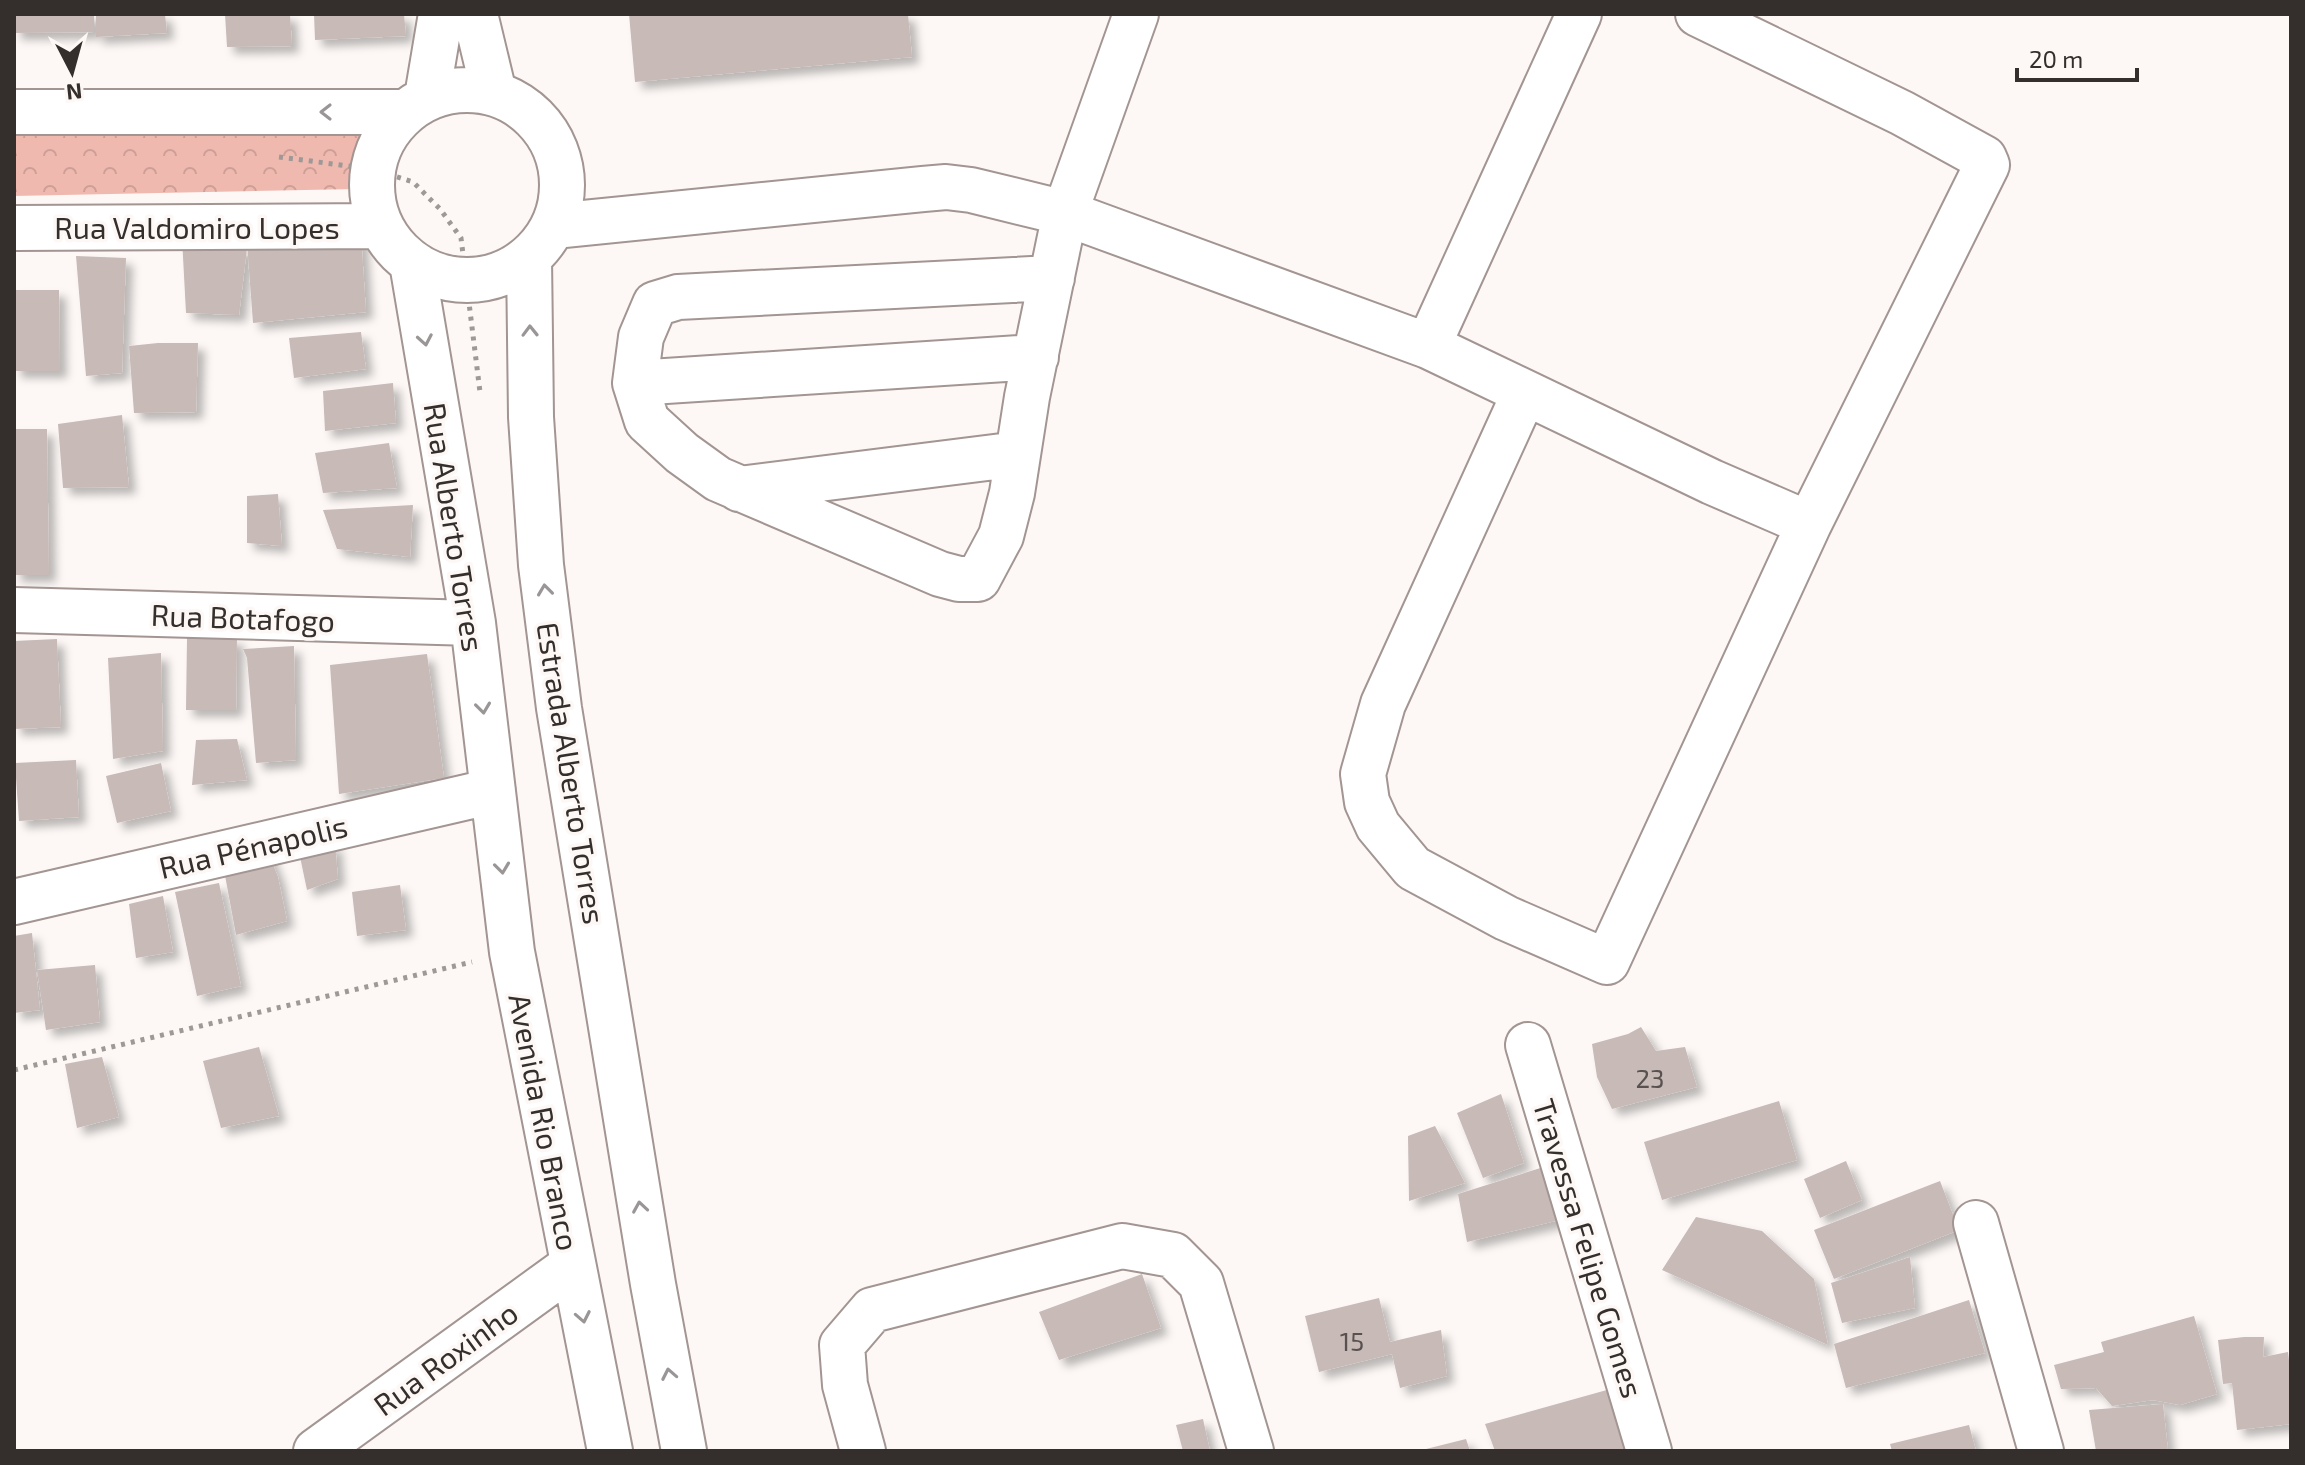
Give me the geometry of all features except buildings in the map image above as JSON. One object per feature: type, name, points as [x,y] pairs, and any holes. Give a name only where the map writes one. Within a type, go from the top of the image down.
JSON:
[{"type":"street","points":[[441,14],[416,104],[383,138],[372,169],[371,199],[380,226],[394,247],[412,263],[446,278],[488,278],[510,270],[541,242],[946,187],[971,190],[1065,213],[1428,346],[1524,394],[1809,524]]},
{"type":"street","points":[[14,112],[416,104],[460,89],[494,93],[475,14]]},
{"type":"street","points":[[1052,278],[678,297],[655,304],[641,337],[635,383],[647,421],[682,453],[718,479],[940,574],[959,579],[978,579],[1001,536],[1065,213],[1136,14]]},
{"type":"street","points":[[1428,346],[1579,14]]},
{"type":"street","points":[[1524,394],[1383,704],[1363,774],[1367,802],[1378,826],[1413,868],[1506,918],[1607,962],[1809,524],[1987,165],[1984,158],[1902,113],[1698,14]]},
{"type":"street","name":"Estrada Alberto Torres","points":[[494,93],[519,104],[540,122],[555,146],[562,172],[562,200],[541,242],[531,417],[541,565],[559,708],[653,1284],[684,1451]]},
{"type":"street","name":"Rua Valdomiro Lopes","points":[[14,228],[380,226]]},
{"type":"street","name":"Rua Alberto Torres","points":[[412,263],[473,623],[493,791]]},
{"type":"street","points":[[635,383],[1036,357]]},
{"type":"street","points":[[737,489],[1018,454]]},
{"type":"street","name":"Rua Botafogo","points":[[14,610],[473,623]]},
{"type":"street","name":"Rua Pénapolis","points":[[14,902],[493,791]]},
{"type":"street","name":"Avenida Rio Branco","points":[[493,791],[512,952],[610,1451]]},
{"type":"street","name":"Travessa Felipe Gomes","points":[[1528,1045],[1649,1451]]},
{"type":"street","points":[[1976,1223],[2041,1451]]},
{"type":"street","points":[[863,1451],[845,1385],[842,1345],[872,1310],[1122,1246],[1173,1255],[1201,1283],[1251,1451]]},
{"type":"street","name":"Rua Roxinho","points":[[316,1451],[573,1265]]},
{"type":"path","points":[[270,156],[372,169],[413,182],[440,209],[461,238],[465,280]]},
{"type":"path","points":[[14,1070],[512,952]]},
{"type":"green space","points":[[365,129],[357,189],[14,196],[14,130]]}]
